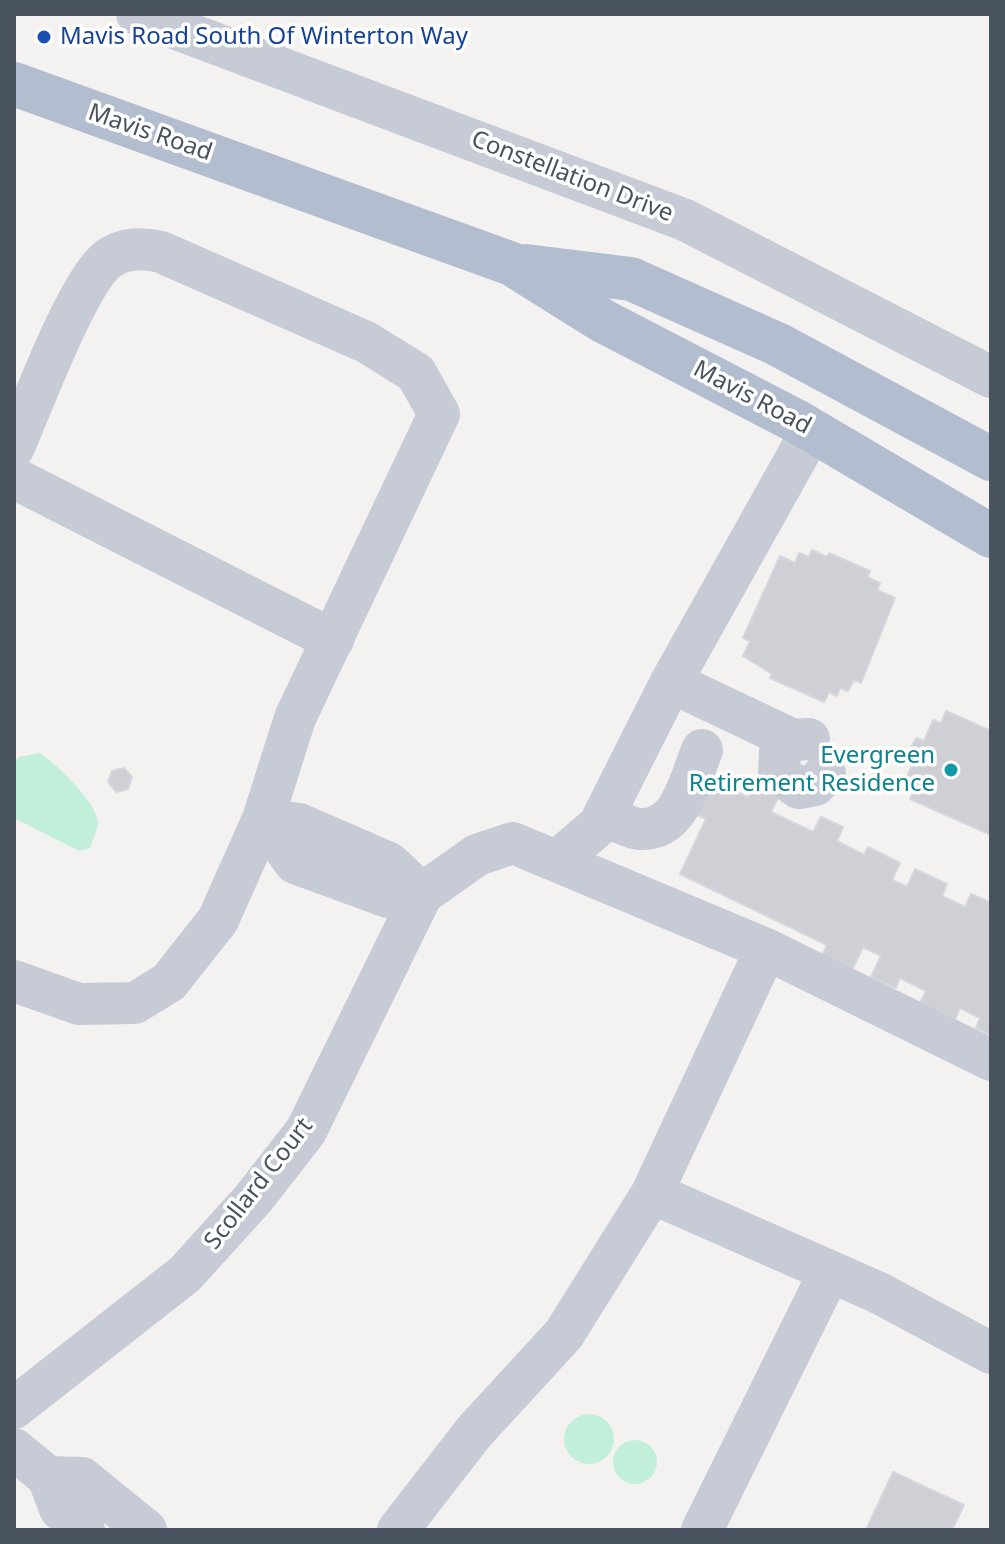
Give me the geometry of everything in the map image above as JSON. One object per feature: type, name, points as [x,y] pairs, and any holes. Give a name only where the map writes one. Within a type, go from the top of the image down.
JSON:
[{"type":"main road","name":"Mavis Road","points":[[14,84],[512,264],[603,321],[812,430],[991,536]]},
{"type":"main road","name":"Mavis Road","points":[[512,264],[631,279],[816,364],[991,459]]},
{"type":"street","name":"Constellation Drive","points":[[137,14],[685,220],[991,377]]},
{"type":"street","points":[[14,447],[75,306],[107,260],[135,247],[161,252],[379,349],[416,373],[439,414],[295,718],[263,819],[218,920],[169,982],[135,1003],[79,1004],[14,981]]},
{"type":"street","points":[[557,861],[599,825],[671,682],[812,430]]},
{"type":"street","points":[[14,478],[333,640]]},
{"type":"street","points":[[671,682],[809,751]]},
{"type":"street","points":[[604,815],[638,829],[659,827],[676,813],[702,750]]},
{"type":"street","points":[[263,819],[295,863],[388,897],[422,894],[477,855],[513,843],[766,949],[991,1060]]},
{"type":"street","name":"Scollard Court","points":[[14,1408],[185,1274],[253,1199],[306,1131],[422,894]]},
{"type":"street","points":[[398,1530],[474,1432],[564,1334],[652,1193],[766,949]]},
{"type":"street","points":[[652,1193],[830,1271],[991,1353]]},
{"type":"street","points":[[702,1530],[830,1271]]},
{"type":"street","points":[[14,1449],[48,1477],[60,1509],[84,1530]]},
{"type":"street","points":[[48,1477],[82,1478],[146,1530]]},
{"type":"green space","points":[[39,753],[55,765],[91,804],[98,825],[90,848],[79,851],[14,818],[14,762],[19,757]]},
{"type":"green space","points":[[589,1414],[607,1421],[614,1439],[607,1457],[589,1464],[571,1457],[564,1439],[571,1421]]},
{"type":"green space","points":[[635,1440],[651,1446],[657,1462],[651,1478],[635,1484],[619,1478],[613,1462],[619,1446]]},
{"type":"building","points":[[812,550],[827,557],[829,553],[870,571],[867,577],[880,583],[877,590],[895,598],[861,683],[854,680],[848,691],[840,688],[837,696],[829,692],[824,702],[770,678],[772,674],[743,656],[750,641],[743,638],[780,556],[795,563],[799,553],[809,557]]},
{"type":"building","name":"Evergreen Retirement Residence","points":[[946,711],[991,731],[991,835],[910,799],[916,786],[905,781],[915,759],[907,755],[916,738],[924,741],[933,720],[941,723]]},
{"type":"building","points":[[124,768],[132,777],[128,789],[116,792],[108,782],[112,771]]},
{"type":"building","points":[[711,780],[748,797],[754,787],[778,798],[771,812],[813,832],[821,817],[843,827],[837,841],[864,855],[868,847],[900,863],[892,880],[907,887],[915,869],[947,884],[942,896],[965,907],[971,894],[991,903],[991,1035],[976,1028],[980,1018],[960,1008],[955,1019],[920,1003],[926,991],[900,978],[896,988],[871,977],[881,956],[863,947],[852,970],[822,956],[827,945],[680,874],[706,819],[695,814]]},
{"type":"building","points":[[893,1472],[964,1505],[952,1530],[866,1530]]},
{"type":"place","name":"Mavis Road South Of Winterton Way","points":[[44,37]]},
{"type":"place","name":"Evergreen Retirement Residence","points":[[951,770]]}]
